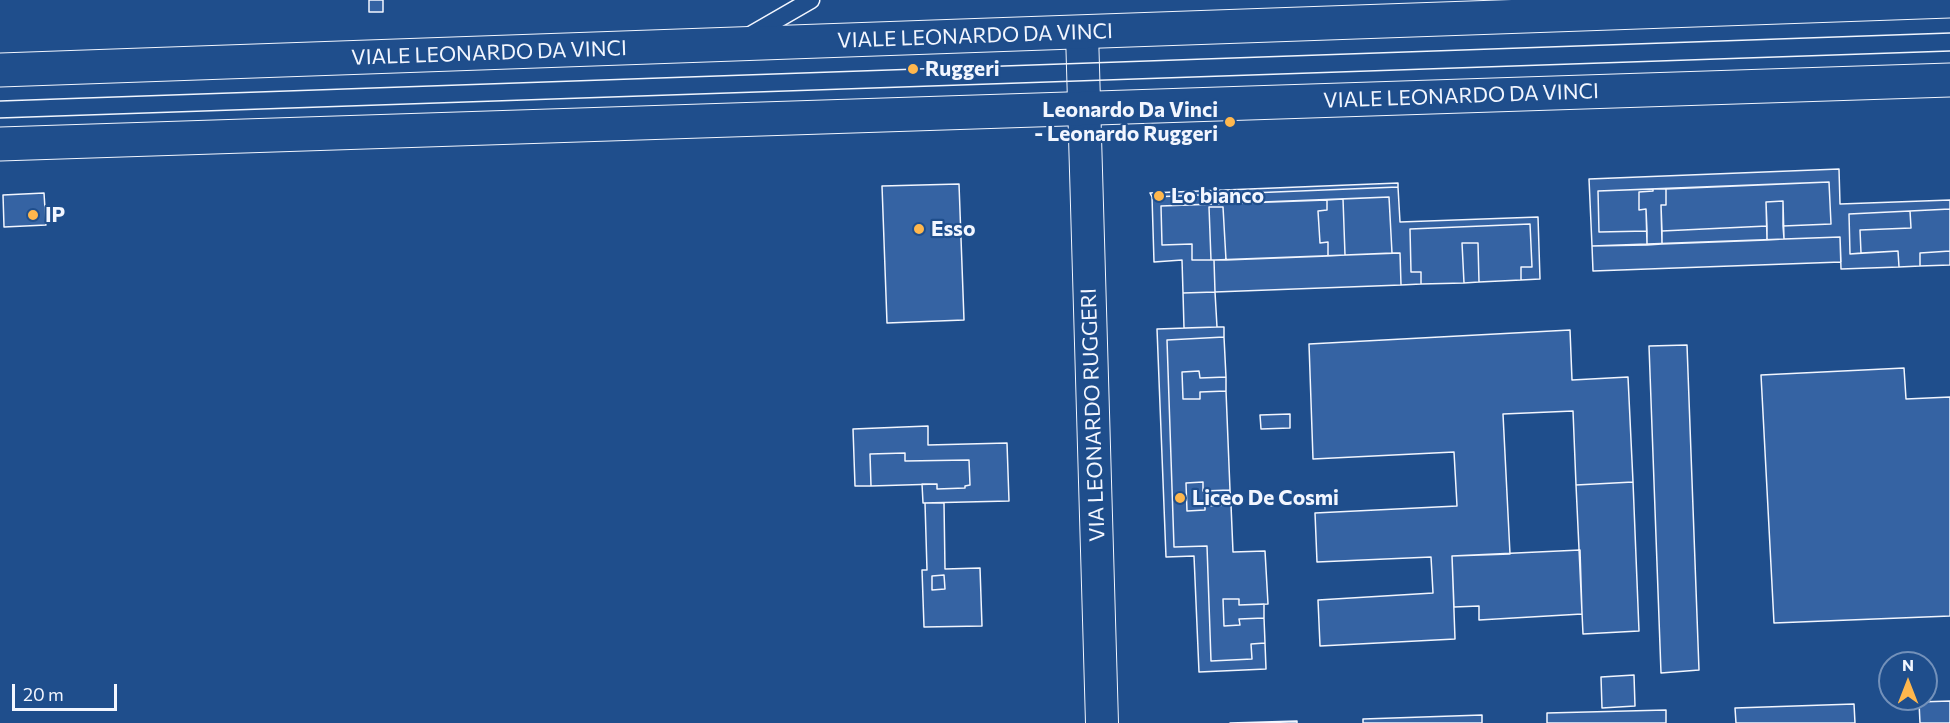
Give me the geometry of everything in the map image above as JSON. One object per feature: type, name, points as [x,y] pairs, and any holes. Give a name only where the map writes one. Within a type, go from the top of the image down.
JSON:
[{"type":"street","name":"VIALE LEONARDO DA VINCI","points":[[0,70],[1950,1]]},
{"type":"street","name":"VIA LEONARDO RUGGERI","points":[[1082,33],[1102,723]]},
{"type":"street","name":"VIALE LEONARDO DA VINCI","points":[[0,144],[1950,80]]},
{"type":"lane","points":[[733,45],[811,0]]},
{"type":"building","points":[[369,0],[383,0],[383,12],[369,12]]},
{"type":"building","points":[[1839,169],[1840,204],[1950,200],[1950,209],[1849,214],[1850,254],[1898,251],[1899,267],[1841,269],[1840,237],[1784,239],[1783,226],[1831,224],[1829,182],[1598,191],[1599,232],[1647,231],[1647,245],[1592,246],[1589,179]]},
{"type":"building","points":[[1829,182],[1831,224],[1783,226],[1783,201],[1766,202],[1767,226],[1662,231],[1661,205],[1666,205],[1666,189]]},
{"type":"building","points":[[1398,183],[1398,187],[1152,197],[1150,193]]},
{"type":"building","points":[[959,184],[964,320],[887,323],[882,186]]},
{"type":"building","points":[[1398,187],[1400,222],[1538,217],[1540,279],[1521,280],[1521,267],[1532,267],[1530,224],[1410,229],[1411,272],[1421,272],[1421,284],[1401,285],[1400,253],[1392,253],[1389,197],[1161,206],[1162,245],[1192,244],[1192,260],[1214,260],[1215,292],[1183,293],[1182,260],[1154,262],[1152,197]]},
{"type":"building","points":[[1653,189],[1666,189],[1666,205],[1661,205],[1662,244],[1647,245],[1646,209],[1639,210],[1639,192],[1653,191]]},
{"type":"building","points":[[1653,189],[1653,191],[1639,192],[1639,210],[1646,209],[1647,231],[1599,232],[1598,191]]},
{"type":"building","points":[[44,193],[46,225],[4,227],[3,195]]},
{"type":"building","points":[[1389,197],[1392,253],[1345,255],[1343,199]]},
{"type":"building","points":[[1343,199],[1345,255],[1328,256],[1328,242],[1320,243],[1318,211],[1327,210],[1327,200]]},
{"type":"building","points":[[1327,200],[1327,210],[1318,211],[1320,243],[1328,242],[1328,256],[1226,260],[1223,207],[1209,207],[1211,260],[1192,260],[1192,244],[1162,245],[1161,206]]},
{"type":"building","points":[[1783,201],[1784,239],[1767,240],[1766,202]]},
{"type":"building","points":[[1209,207],[1223,207],[1226,260],[1211,260]]},
{"type":"building","points":[[1950,209],[1950,251],[1920,253],[1920,266],[1899,267],[1898,251],[1861,253],[1860,230],[1911,228],[1910,211]]},
{"type":"building","points":[[1910,211],[1911,228],[1860,230],[1861,253],[1850,254],[1849,214]]},
{"type":"building","points":[[1530,224],[1532,267],[1521,267],[1521,280],[1479,282],[1478,243],[1462,243],[1464,283],[1421,284],[1421,272],[1411,272],[1410,229]]},
{"type":"building","points":[[1767,226],[1767,240],[1662,244],[1662,231]]},
{"type":"building","points":[[1840,237],[1841,262],[1593,271],[1592,246]]},
{"type":"building","points":[[1462,243],[1478,243],[1479,282],[1464,283]]},
{"type":"building","points":[[1950,251],[1950,265],[1920,266],[1920,253]]},
{"type":"building","points":[[1400,253],[1401,285],[1215,292],[1214,260]]},
{"type":"building","points":[[1215,292],[1217,327],[1184,328],[1183,293]]},
{"type":"building","points":[[1224,327],[1224,337],[1167,340],[1174,547],[1207,546],[1211,661],[1252,659],[1251,644],[1265,643],[1266,669],[1199,672],[1194,556],[1166,557],[1157,329]]},
{"type":"building","points":[[1570,330],[1572,380],[1628,377],[1633,482],[1576,485],[1573,411],[1503,414],[1510,554],[1452,556],[1455,639],[1320,646],[1318,600],[1433,593],[1431,557],[1317,562],[1315,513],[1457,506],[1454,452],[1313,459],[1309,344]]},
{"type":"building","name":"Liceo De Cosmi","points":[[1224,337],[1226,377],[1200,378],[1199,371],[1182,372],[1183,399],[1200,399],[1200,392],[1226,391],[1230,490],[1203,491],[1203,482],[1186,483],[1187,511],[1205,510],[1205,506],[1231,505],[1233,552],[1265,551],[1268,604],[1239,605],[1239,599],[1223,599],[1224,626],[1240,625],[1239,619],[1264,618],[1265,643],[1251,644],[1252,659],[1211,661],[1207,546],[1174,547],[1167,340]]},
{"type":"building","points":[[1687,345],[1699,670],[1661,673],[1649,346]]},
{"type":"building","points":[[1904,368],[1906,399],[1950,397],[1950,616],[1774,623],[1761,375]]},
{"type":"building","points":[[1199,371],[1200,378],[1226,377],[1226,391],[1200,392],[1200,399],[1183,399],[1182,372]]},
{"type":"building","points":[[1290,414],[1290,428],[1261,429],[1260,415]]},
{"type":"building","points":[[928,426],[928,445],[1007,443],[1009,501],[923,503],[922,484],[937,484],[937,489],[965,488],[970,485],[969,460],[905,461],[905,453],[870,454],[871,486],[855,486],[853,429]]},
{"type":"building","points":[[905,453],[905,461],[969,460],[970,485],[965,488],[937,489],[937,484],[871,486],[870,454]]},
{"type":"building","points":[[1203,482],[1203,491],[1230,490],[1231,505],[1205,506],[1205,510],[1187,511],[1186,483]]},
{"type":"building","points":[[1633,482],[1639,631],[1583,634],[1576,485]]},
{"type":"building","points":[[925,503],[944,503],[945,569],[980,568],[982,626],[924,627],[922,570],[927,570]],"holes":[[[944,575],[945,589],[932,590],[932,576]]]},
{"type":"building","points":[[1580,550],[1582,614],[1479,620],[1479,606],[1454,607],[1452,556]]},
{"type":"building","points":[[944,575],[945,589],[932,590],[932,576]]},
{"type":"building","points":[[1223,599],[1239,599],[1239,605],[1264,604],[1264,618],[1239,619],[1240,625],[1224,626]]},
{"type":"building","points":[[1634,675],[1635,706],[1602,708],[1601,677]]},
{"type":"building","points":[[1938,701],[1950,701],[1950,723],[1920,723],[1919,711],[1938,711]]},
{"type":"building","points":[[1854,704],[1855,723],[1736,723],[1735,708]]},
{"type":"building","points":[[1666,710],[1666,723],[1547,723],[1547,713]]},
{"type":"building","points":[[1482,715],[1482,723],[1363,723],[1363,719]]},
{"type":"building","points":[[1297,721],[1297,723],[1230,723]]},
{"type":"tram line","points":[[0,101],[1950,33]]},
{"type":"tram line","points":[[0,118],[1950,51]]},
{"type":"place","name":"Ruggeri","points":[[913,69]]},
{"type":"place","name":"Leonardo Da Vinci - Leonardo Ruggeri","points":[[1230,122]]},
{"type":"place","name":"Lo bianco","points":[[1159,196]]},
{"type":"place","name":"IP","points":[[33,215]]},
{"type":"place","name":"Esso","points":[[919,229]]},
{"type":"place","name":"Liceo De Cosmi","points":[[1180,498]]}]
